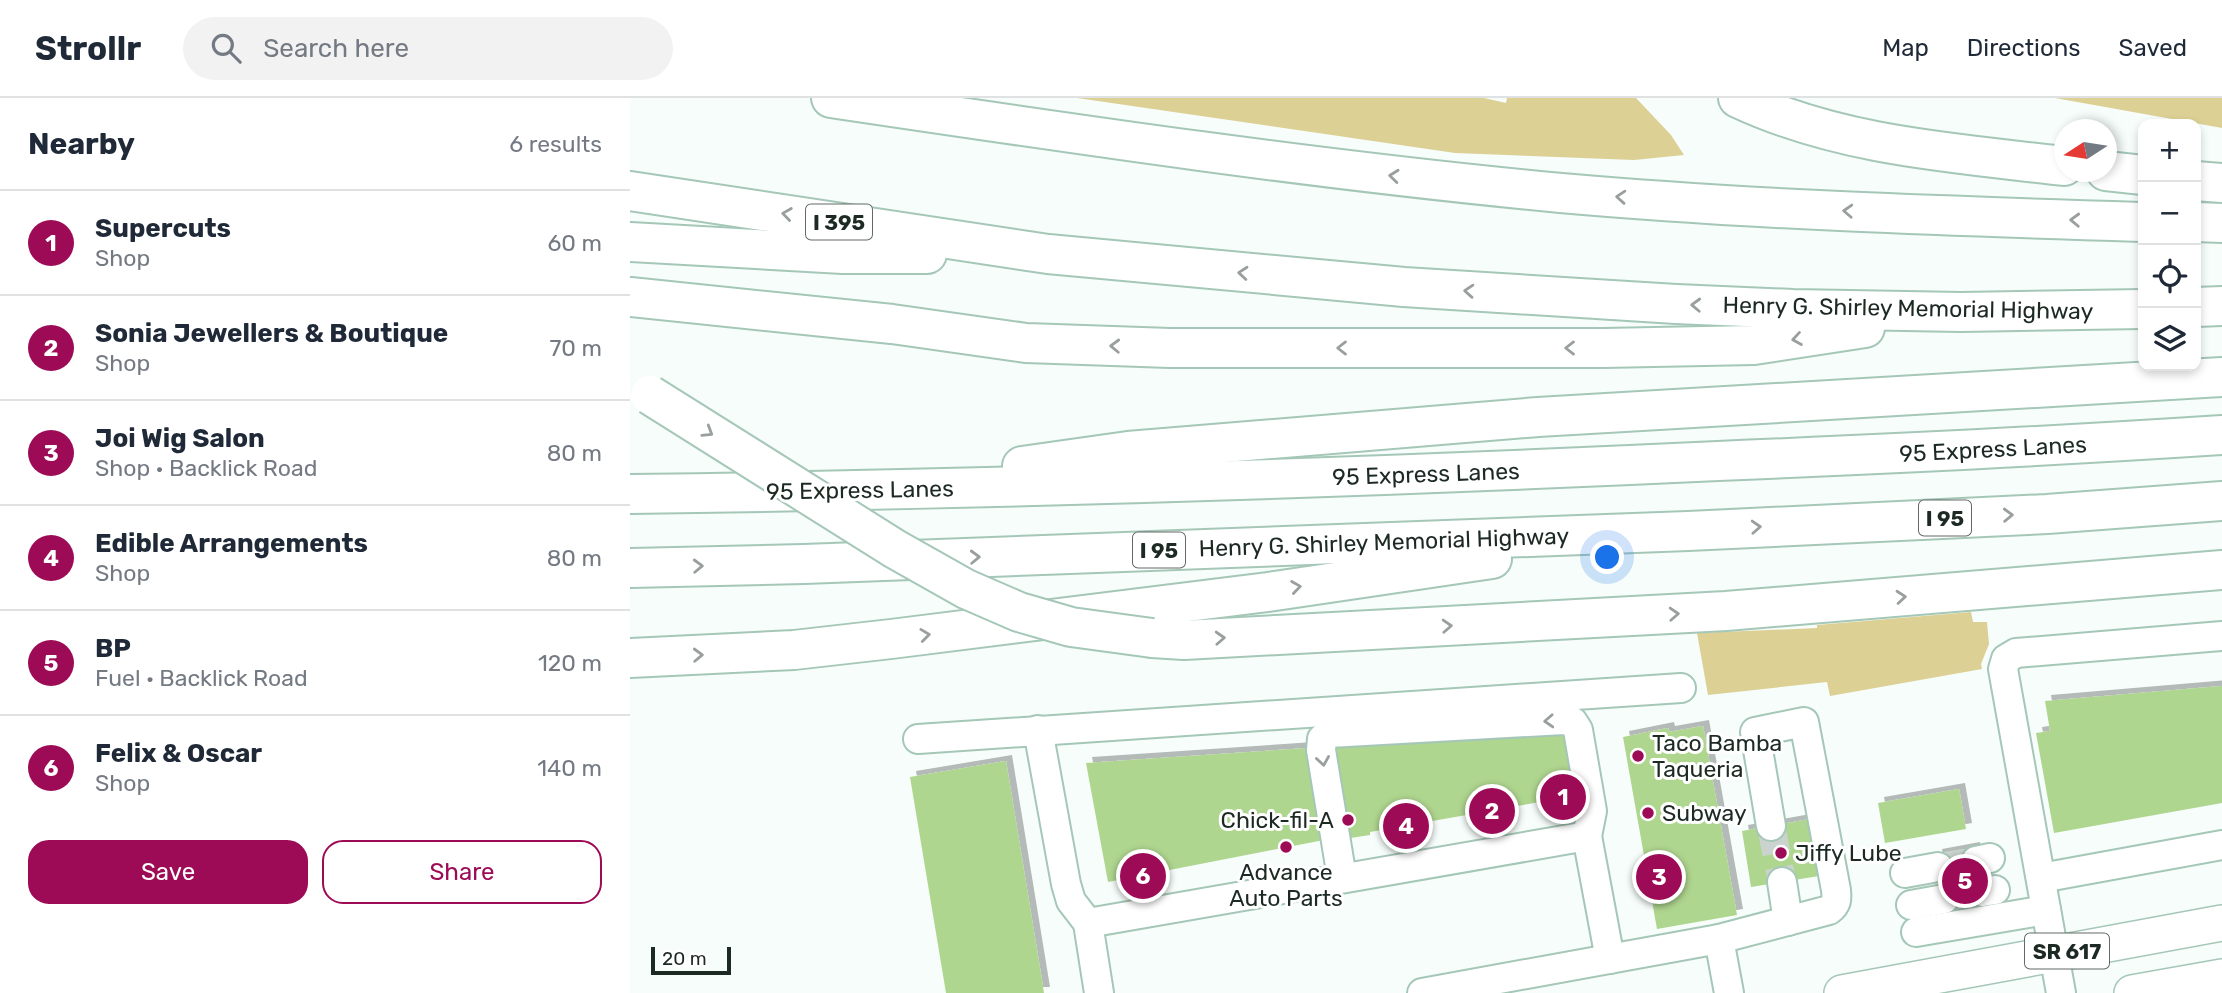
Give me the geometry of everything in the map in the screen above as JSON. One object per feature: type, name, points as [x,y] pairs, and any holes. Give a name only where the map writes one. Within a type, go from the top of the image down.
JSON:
[{"type":"highway","points":[[831,98],[1179,150],[1368,174],[1563,193],[1793,209],[2138,222]]},
{"type":"highway","points":[[1738,98],[1806,126],[1856,138],[2054,165]]},
{"type":"highway","points":[[2117,172],[2138,174]]},
{"type":"highway","points":[[2201,181],[2222,183]]},
{"type":"highway","name":"Henry G. Shirley Memorial Highway","points":[[630,191],[1048,254],[1404,287],[1676,304],[1961,312],[2138,309]]},
{"type":"highway","points":[[2201,222],[2222,223]]},
{"type":"highway","points":[[630,242],[843,254],[1048,254]]},
{"type":"highway","points":[[630,297],[892,324],[1026,343],[1170,348],[1604,348],[1754,345],[1961,312]]},
{"type":"highway","points":[[2201,307],[2222,306]]},
{"type":"highway","points":[[850,491],[1128,450],[1424,425],[1663,408],[2013,391],[2222,377]]},
{"type":"highway","points":[[640,389],[895,549],[966,589],[1019,612],[1071,627],[1152,638],[1184,640],[1726,611],[2222,570]]},
{"type":"highway","name":"95 Express Lanes","points":[[630,494],[1310,479],[2003,449],[2222,435]]},
{"type":"highway","name":"Henry G. Shirley Memorial Highway","points":[[630,568],[1688,531],[2047,514],[2222,501]]},
{"type":"highway","points":[[630,658],[794,650],[891,639],[1255,593],[1688,531]]},
{"type":"main road","name":"SR 617","points":[[1842,993],[2222,923]]},
{"type":"main road","name":"SR 617","points":[[2132,993],[2222,977]]},
{"type":"lane","points":[[2062,993],[2003,669],[2006,659],[2016,653],[2222,636]]},
{"type":"lane","points":[[918,739],[1681,688]]},
{"type":"lane","points":[[1088,923],[1587,836],[1601,823],[1603,811],[1585,694]]},
{"type":"lane","points":[[1342,878],[1321,750],[1322,739],[1329,733],[1564,720],[1573,722],[1578,730],[1592,811],[1587,836],[1610,959]]},
{"type":"lane","points":[[1422,993],[1719,939],[1829,910],[1837,899],[1804,722],[1755,732],[1771,826]]},
{"type":"lane","points":[[1038,730],[1066,884],[1071,901],[1088,923],[1099,993]]},
{"type":"lane","points":[[2041,878],[2222,845]]},
{"type":"lane","points":[[1905,873],[1938,867]]},
{"type":"lane","points":[[1782,882],[1788,922]]},
{"type":"lane","points":[[1944,899],[1914,919],[2046,910]]},
{"type":"lane","points":[[1719,939],[1729,993]]},
{"type":"shaded area","points":[[1077,98],[1484,98],[1506,103],[1507,98],[1636,98],[1671,135],[1684,155],[1634,160],[1455,153]]},
{"type":"shaded area","points":[[2055,98],[2222,98],[2222,128],[2201,124],[2201,119],[2172,119]]},
{"type":"shaded area","points":[[1971,612],[1973,622],[1987,622],[1989,644],[1981,664],[1982,669],[1830,696],[1827,682],[1708,695],[1697,633],[1817,628],[1817,625]]},
{"type":"building","points":[[2222,686],[2222,803],[2054,833],[2036,733],[2050,731],[2045,701]]},
{"type":"building","points":[[1703,726],[1737,915],[1657,929],[1623,737],[1668,728],[1669,732]]},
{"type":"building","points":[[1570,732],[1579,795],[1344,839],[1330,747]]},
{"type":"building","points":[[1308,748],[1324,840],[1108,882],[1086,763]]},
{"type":"building","points":[[1006,761],[1044,993],[946,993],[910,777]]},
{"type":"building","points":[[1959,789],[1966,829],[1885,843],[1878,803]]},
{"type":"building","name":"Jiffy Lube","points":[[1810,819],[1819,876],[1751,887],[1742,831]]},
{"type":"building","points":[[1974,848],[1985,909],[1947,915],[1936,855]]},
{"type":"tunnel","points":[[1771,826],[1782,882]]},
{"type":"tunnel","points":[[1938,867],[1976,861]]},
{"type":"tunnel","points":[[1944,899],[1982,892]]},
{"type":"place","name":"Taco Bamba Taqueria","points":[[1638,756]]},
{"type":"place","name":"Supercuts","points":[[1563,797]]},
{"type":"place","name":"Sonia Jewellers & Boutique","points":[[1492,811]]},
{"type":"place","name":"Subway","points":[[1648,813]]},
{"type":"place","name":"Chick-fil-A","points":[[1348,820]]},
{"type":"place","name":"Edible Arrangements","points":[[1406,826]]},
{"type":"place","name":"Advance Auto Parts","points":[[1286,847]]},
{"type":"place","name":"Jiffy Lube","points":[[1781,853]]},
{"type":"place","name":"Felix & Oscar","points":[[1143,876]]},
{"type":"place","name":"Joi Wig Salon","points":[[1659,877]]},
{"type":"place","name":"BP","points":[[1965,881]]}]
